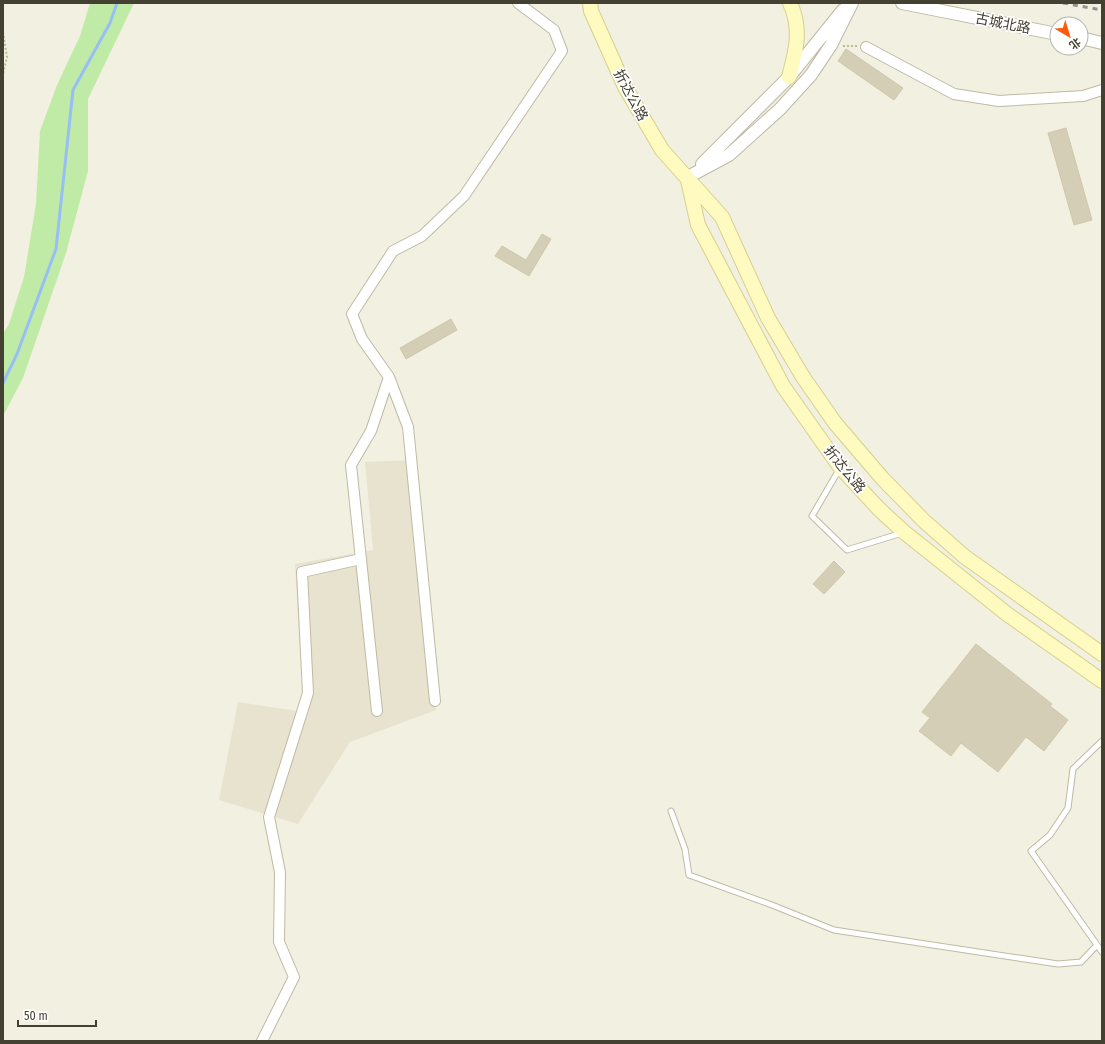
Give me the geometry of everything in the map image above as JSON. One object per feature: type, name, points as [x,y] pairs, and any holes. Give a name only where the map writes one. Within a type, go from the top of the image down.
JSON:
[{"type":"main road","name":"折达公路","points":[[590,3],[591,11],[625,87],[662,150],[722,217],[768,318],[803,377],[835,423],[882,478],[924,521],[965,556],[1102,654]]},
{"type":"main road","points":[[789,77],[796,52],[798,32],[797,21],[790,3]]},
{"type":"main road","name":"折达公路","points":[[688,178],[698,225],[783,386],[840,467],[879,509],[904,532],[1007,614],[1102,681]]},
{"type":"street","points":[[435,701],[408,427],[389,377],[362,340],[352,314],[393,251],[422,236],[464,196],[562,50],[554,30],[518,3]]},
{"type":"street","points":[[688,178],[729,155],[780,109],[811,75],[831,45],[850,3]]},
{"type":"street","points":[[688,178],[789,77],[850,3]]},
{"type":"street","name":"古城北路","points":[[902,3],[1049,32]]},
{"type":"street","points":[[1089,40],[1102,43]]},
{"type":"street","points":[[866,47],[954,94],[999,101],[1083,96],[1102,90]]},
{"type":"street","points":[[377,711],[351,465],[371,431],[389,377]]},
{"type":"street","points":[[262,1041],[294,977],[279,942],[280,872],[269,817],[308,693],[302,572],[361,559]]},
{"type":"lane","points":[[840,467],[812,516],[847,550],[904,532]]},
{"type":"lane","points":[[1102,741],[1073,769],[1068,808],[1050,835],[1031,851],[1102,952]]},
{"type":"lane","points":[[671,811],[685,849],[689,875],[772,905],[834,930],[1058,964],[1081,962],[1097,945]]},
{"type":"path","points":[[3,32],[7,57],[3,74]]},
{"type":"shaded area","points":[[416,460],[436,710],[350,742],[298,824],[219,800],[238,702],[304,712],[295,564],[373,550],[365,462]]},
{"type":"green space","points":[[90,3],[134,3],[88,99],[88,171],[66,253],[23,378],[3,416],[3,334],[9,324],[24,277],[36,204],[40,131],[57,85],[80,36]]},
{"type":"building","points":[[846,49],[903,88],[894,100],[838,61]]},
{"type":"building","points":[[1066,128],[1092,220],[1074,225],[1048,133]]},
{"type":"building","points":[[542,234],[551,239],[529,276],[495,256],[502,246],[526,260]]},
{"type":"building","points":[[451,319],[457,330],[406,359],[400,348]]},
{"type":"building","points":[[834,561],[845,572],[824,594],[813,584]]},
{"type":"building","points":[[976,644],[1052,704],[1050,706],[1068,720],[1044,751],[1026,737],[998,772],[961,743],[951,756],[919,731],[930,718],[922,712]]},
{"type":"waterway","points":[[3,383],[17,354],[56,249],[73,90],[110,23],[117,3]]},
{"type":"railway","points":[[1063,3],[1102,10]]}]
